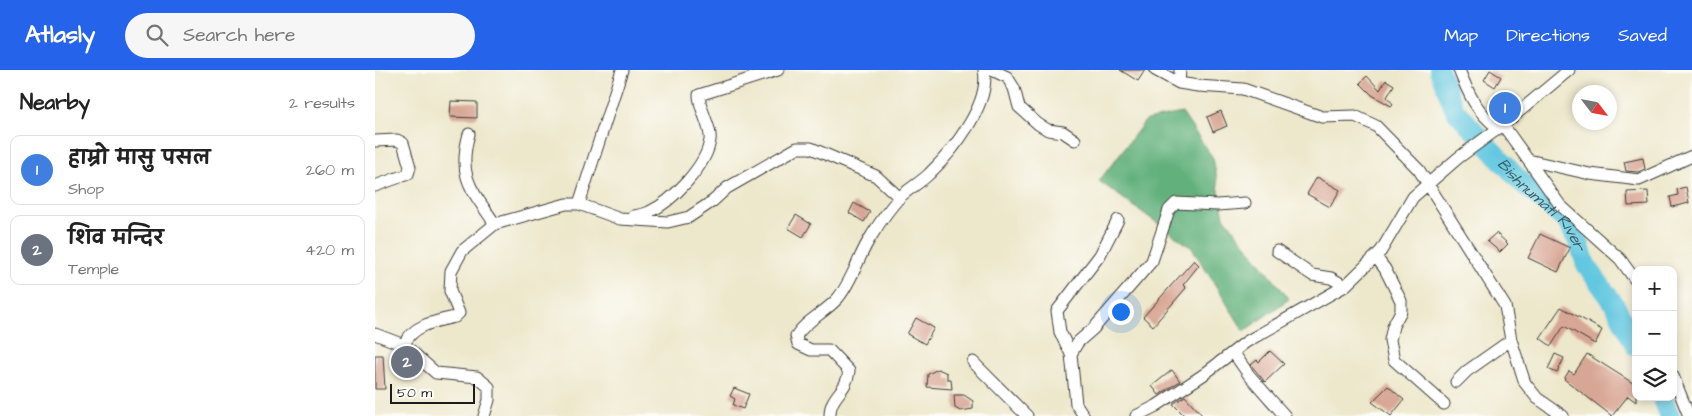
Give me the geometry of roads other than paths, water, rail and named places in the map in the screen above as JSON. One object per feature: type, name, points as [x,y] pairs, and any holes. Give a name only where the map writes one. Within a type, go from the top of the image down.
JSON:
[{"type":"street","points":[[579,204],[622,70]]},
{"type":"street","points":[[620,219],[649,212],[682,188],[699,165],[711,139],[699,95],[743,75],[778,70]]},
{"type":"street","points":[[830,416],[830,408],[835,398],[848,383],[849,371],[829,350],[811,350],[798,344],[796,336],[802,326],[820,316],[838,298],[871,235],[900,198],[927,176],[952,150],[979,105],[986,78],[984,70]]},
{"type":"street","points":[[992,70],[1007,77],[1014,88],[1019,108],[1048,130],[1063,132],[1075,140]]},
{"type":"street","points":[[1155,70],[1179,83],[1243,89],[1322,117],[1355,116],[1376,126],[1390,138],[1419,170],[1505,306],[1511,340],[1525,383],[1537,398],[1563,416]]},
{"type":"street","points":[[1179,83],[1180,70]]},
{"type":"street","points":[[1459,70],[1469,96],[1483,116],[1528,160],[1561,204],[1620,259],[1632,276]]},
{"type":"street","points":[[1136,416],[1156,406],[1254,337],[1345,286],[1376,257],[1413,197],[1427,183],[1569,70]]},
{"type":"street","points":[[469,134],[463,155],[468,183],[495,224]]},
{"type":"street","points":[[375,141],[397,140],[403,143],[410,168],[408,174],[403,177],[375,186]]},
{"type":"street","points":[[404,344],[407,337],[422,327],[455,317],[459,314],[450,291],[451,271],[462,251],[495,224],[566,204],[579,204],[620,219],[668,222],[689,217],[713,201],[727,188],[797,148],[811,148],[876,176],[900,198]]},
{"type":"street","points":[[1528,160],[1589,174],[1639,180],[1692,156]]},
{"type":"street","points":[[1071,354],[1078,342],[1094,328],[1152,262],[1169,210],[1176,203],[1217,205],[1245,203]]},
{"type":"street","points":[[1084,416],[1076,404],[1071,354],[1060,332],[1057,311],[1100,255],[1118,220]]},
{"type":"street","points":[[1277,251],[1312,276],[1331,278],[1345,286]]},
{"type":"street","points":[[1376,257],[1385,269],[1401,301],[1401,311],[1393,326],[1390,340],[1394,360],[1444,404]]},
{"type":"street","points":[[375,334],[404,344],[436,373],[477,377],[489,387],[489,400],[484,416]]},
{"type":"street","points":[[1456,382],[1467,371],[1511,340]]},
{"type":"street","points":[[1233,352],[1249,375],[1285,416]]},
{"type":"street","points":[[973,362],[1027,416]]},
{"type":"street","points":[[1677,386],[1689,416]]},
{"type":"waterway","name":"Bishnumati River","points":[[1439,70],[1455,110],[1521,182],[1567,222],[1579,243],[1586,265],[1615,305],[1632,339]]},
{"type":"waterway","name":"Bishnumati River","points":[[1664,401],[1670,416]]},
{"type":"place","name":"हाम्रो मासु पसल","points":[[1505,108]]},
{"type":"place","name":"शिव मन्दिर","points":[[407,362]]}]
